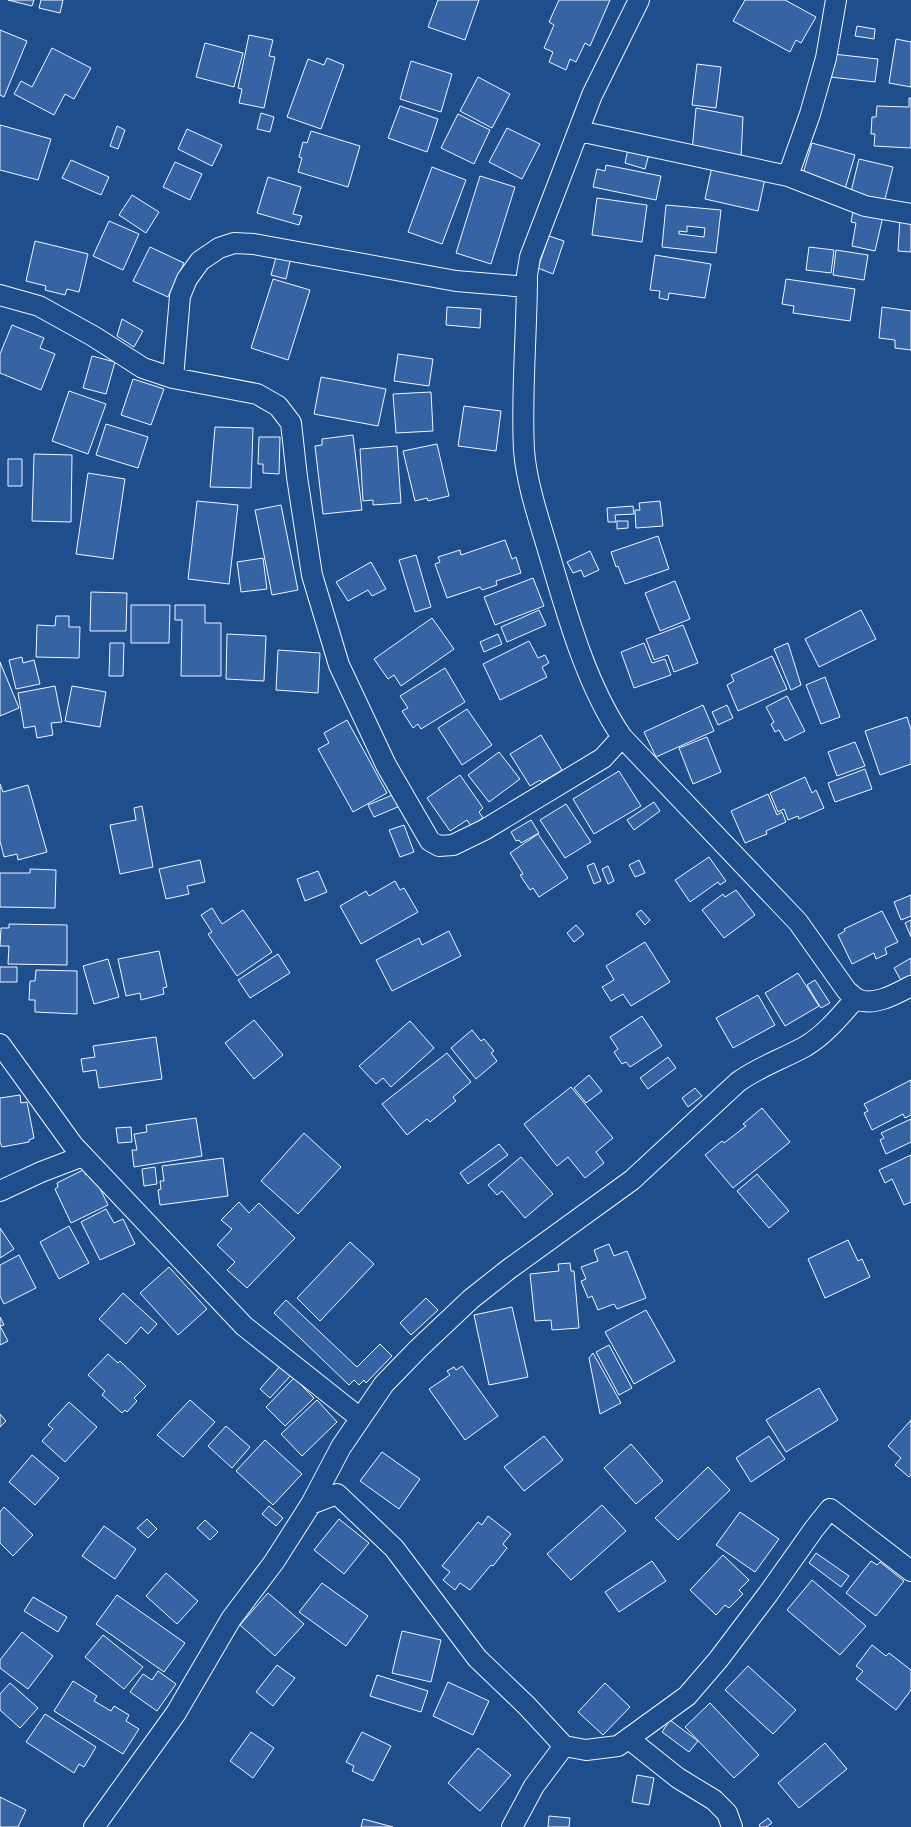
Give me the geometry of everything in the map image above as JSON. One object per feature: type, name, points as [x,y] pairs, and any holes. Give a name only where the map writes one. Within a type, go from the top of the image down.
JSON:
[{"type":"street","points":[[639,0],[592,96],[530,257],[527,287],[524,452],[534,502],[568,617],[593,683],[610,719],[622,737],[798,922],[847,990],[856,998],[864,1001],[882,999],[911,986]]},
{"type":"street","points":[[788,176],[810,114],[824,65],[836,0]]},
{"type":"street","points":[[579,131],[788,176],[865,206],[911,214]]},
{"type":"street","points":[[173,378],[180,296],[187,279],[200,261],[219,248],[234,243],[254,244],[456,281],[527,287]]},
{"type":"street","points":[[0,295],[39,306],[93,336],[144,368],[173,378],[257,394],[278,406],[291,423],[296,477],[312,575],[339,665],[386,764],[430,841],[439,846],[453,845],[484,830],[603,758],[622,737]]},
{"type":"street","points":[[94,1827],[176,1713],[231,1618],[274,1562],[310,1504],[341,1446],[384,1384],[418,1349],[471,1299],[509,1269],[632,1180],[738,1082],[754,1070],[807,1045],[833,1024],[856,998]]},
{"type":"street","points":[[0,1044],[73,1145],[244,1326],[360,1418]]},
{"type":"street","points":[[0,1191],[41,1172],[84,1156]]},
{"type":"street","points":[[310,1504],[337,1494],[394,1548],[477,1658],[527,1706],[564,1746],[586,1750],[618,1746],[687,1696],[718,1660],[830,1509],[911,1571]]},
{"type":"street","points":[[629,1739],[678,1778],[714,1800],[727,1813],[732,1827]]},
{"type":"street","points":[[512,1827],[534,1786],[564,1746]]},
{"type":"building","points":[[8,0],[34,0],[32,6]]},
{"type":"building","points":[[41,0],[63,0],[60,13],[39,8]]},
{"type":"building","points":[[438,0],[479,0],[465,40],[428,27]]},
{"type":"building","points":[[559,0],[610,0],[590,46],[585,43],[576,62],[570,59],[566,70],[549,62],[553,52],[544,48],[554,25],[549,22]]},
{"type":"building","points":[[745,0],[785,0],[816,17],[801,43],[796,40],[790,52],[733,21]]},
{"type":"building","points":[[857,26],[875,29],[874,39],[855,36]]},
{"type":"building","points":[[0,30],[27,41],[4,97],[0,95]]},
{"type":"building","points":[[249,35],[273,40],[269,56],[275,57],[264,108],[239,103],[242,89],[238,88]]},
{"type":"building","points":[[896,39],[911,42],[911,87],[889,83]]},
{"type":"building","points":[[205,43],[243,53],[234,87],[196,77]]},
{"type":"building","points":[[52,48],[91,68],[74,99],[65,94],[54,115],[14,94],[21,81],[32,87]]},
{"type":"building","points":[[833,54],[878,59],[875,82],[830,77]]},
{"type":"building","points":[[327,58],[344,65],[321,129],[287,117],[308,59],[324,65]]},
{"type":"building","points":[[411,61],[452,74],[441,112],[400,99]]},
{"type":"building","points":[[697,64],[721,67],[716,108],[692,105]]},
{"type":"building","points":[[478,77],[510,94],[492,128],[460,111]]},
{"type":"building","points":[[909,98],[911,98],[911,148],[874,146],[875,134],[871,134],[872,117],[876,117],[877,106],[909,107]]},
{"type":"building","points":[[400,106],[438,119],[427,152],[388,138]]},
{"type":"building","points":[[696,108],[743,117],[741,158],[692,151]]},
{"type":"building","points":[[261,113],[274,117],[270,132],[257,129]]},
{"type":"building","points":[[458,114],[490,130],[474,164],[441,148]]},
{"type":"building","points":[[0,125],[51,139],[38,180],[0,170]]},
{"type":"building","points":[[117,126],[125,130],[118,149],[110,146]]},
{"type":"building","points":[[507,128],[540,144],[522,179],[489,162]]},
{"type":"building","points":[[187,129],[222,145],[212,166],[178,149]]},
{"type":"building","points":[[311,131],[360,146],[348,187],[298,172],[302,158],[299,157],[303,142],[307,143]]},
{"type":"building","points":[[812,143],[855,155],[845,189],[802,177]]},
{"type":"building","points":[[628,149],[649,154],[645,169],[625,163]]},
{"type":"building","points":[[859,159],[893,167],[884,203],[850,196]]},
{"type":"building","points":[[71,160],[109,177],[101,195],[62,178]]},
{"type":"building","points":[[175,162],[202,174],[190,200],[163,187]]},
{"type":"building","points":[[713,162],[766,174],[758,211],[705,199]]},
{"type":"building","points":[[606,165],[661,176],[656,200],[593,187],[597,169],[605,171]]},
{"type":"building","points":[[432,167],[466,180],[442,244],[408,232]]},
{"type":"building","points":[[480,176],[515,187],[491,264],[456,253]]},
{"type":"building","points":[[268,177],[301,187],[293,214],[302,216],[299,225],[257,213]]},
{"type":"building","points":[[132,195],[159,212],[146,233],[119,215]]},
{"type":"building","points":[[597,198],[647,205],[642,242],[592,235]]},
{"type":"building","points":[[666,205],[721,210],[716,253],[662,247]],"holes":[[[687,226],[705,228],[704,237],[679,234],[679,231],[687,232]]]},
{"type":"building","points":[[854,206],[884,212],[875,251],[852,246],[856,223],[851,222]]},
{"type":"building","points":[[900,216],[911,216],[911,252],[898,251]]},
{"type":"building","points":[[109,221],[139,234],[123,270],[93,256]]},
{"type":"building","points":[[549,236],[564,241],[553,274],[538,268]]},
{"type":"building","points":[[35,241],[88,254],[79,292],[67,289],[65,295],[45,290],[46,286],[26,281]]},
{"type":"building","points":[[150,247],[184,263],[168,297],[133,281]]},
{"type":"building","points":[[809,247],[834,250],[831,273],[806,270]]},
{"type":"building","points":[[836,250],[868,255],[864,280],[833,275]]},
{"type":"building","points":[[277,254],[291,257],[286,279],[271,275]]},
{"type":"building","points":[[655,255],[711,264],[705,298],[669,293],[668,300],[659,298],[660,291],[650,290]]},
{"type":"building","points":[[273,279],[310,290],[288,360],[251,348]]},
{"type":"building","points":[[786,279],[855,289],[850,321],[793,313],[794,306],[782,304]]},
{"type":"building","points":[[447,307],[481,309],[480,328],[446,325]]},
{"type":"building","points":[[882,307],[911,311],[911,350],[895,348],[895,340],[879,338]]},
{"type":"building","points":[[122,319],[143,331],[134,347],[117,336]]},
{"type":"building","points":[[12,325],[44,338],[40,348],[55,354],[41,390],[0,373],[0,354]]},
{"type":"building","points":[[398,354],[433,359],[429,386],[394,381]]},
{"type":"building","points":[[92,356],[115,362],[106,394],[83,388]]},
{"type":"building","points":[[321,377],[386,389],[378,426],[314,414]]},
{"type":"building","points":[[133,379],[164,389],[151,425],[121,415]]},
{"type":"building","points":[[69,391],[106,404],[88,454],[52,441]]},
{"type":"building","points":[[431,392],[433,431],[396,433],[393,394]]},
{"type":"building","points":[[464,406],[501,411],[496,451],[458,446]]},
{"type":"building","points":[[106,424],[148,437],[138,468],[96,455]]},
{"type":"building","points":[[215,427],[253,428],[251,488],[210,487]]},
{"type":"building","points":[[353,435],[362,510],[323,514],[315,446],[322,445],[322,439]]},
{"type":"building","points":[[259,437],[280,437],[279,474],[263,473],[263,464],[258,464]]},
{"type":"building","points":[[437,444],[449,496],[428,501],[427,498],[415,501],[403,451]]},
{"type":"building","points":[[397,446],[401,503],[373,505],[373,500],[363,501],[360,449]]},
{"type":"building","points":[[34,454],[72,455],[71,522],[32,521]]},
{"type":"building","points":[[8,459],[22,459],[22,486],[8,486]]},
{"type":"building","points":[[88,473],[125,479],[113,559],[76,554]]},
{"type":"building","points":[[197,501],[238,505],[229,584],[188,579]]},
{"type":"building","points":[[660,501],[663,526],[636,528],[635,510],[640,510],[639,503]]},
{"type":"building","points":[[281,505],[298,590],[272,595],[255,510]]},
{"type":"building","points":[[633,506],[634,514],[615,515],[616,522],[608,522],[607,508]]},
{"type":"building","points":[[617,521],[628,521],[628,528],[617,529]]},
{"type":"building","points":[[658,536],[669,569],[625,584],[618,566],[616,567],[611,552]]},
{"type":"building","points":[[505,540],[512,559],[516,557],[521,573],[496,581],[497,585],[482,590],[480,587],[447,598],[435,564],[440,562],[438,557],[460,550],[461,555]]},
{"type":"building","points":[[590,551],[599,570],[584,577],[581,570],[573,573],[567,562]]},
{"type":"building","points":[[416,555],[431,607],[415,612],[399,560]]},
{"type":"building","points":[[263,558],[267,589],[241,592],[237,562]]},
{"type":"building","points":[[371,562],[386,589],[372,596],[368,590],[348,601],[336,582]]},
{"type":"building","points":[[533,578],[544,606],[495,625],[484,597]]},
{"type":"building","points":[[675,581],[690,619],[660,631],[645,593]]},
{"type":"building","points":[[91,592],[127,593],[126,631],[90,631]]},
{"type":"building","points":[[131,605],[170,605],[169,643],[131,643]]},
{"type":"building","points":[[175,605],[205,605],[205,623],[221,623],[221,676],[181,676],[182,620],[175,620]]},
{"type":"building","points":[[539,610],[546,625],[507,642],[501,627]]},
{"type":"building","points":[[861,610],[876,639],[819,667],[805,639]]},
{"type":"building","points":[[56,616],[69,616],[69,627],[80,627],[79,658],[36,657],[37,625],[55,626]]},
{"type":"building","points":[[432,618],[454,649],[401,686],[394,675],[388,679],[374,659]]},
{"type":"building","points":[[683,625],[698,663],[674,672],[668,655],[654,660],[646,639]]},
{"type":"building","points":[[227,634],[266,636],[264,681],[226,679]]},
{"type":"building","points":[[498,634],[502,644],[484,652],[480,642]]},
{"type":"building","points":[[529,641],[538,658],[545,655],[549,663],[542,667],[547,677],[500,700],[483,664]]},
{"type":"building","points":[[110,643],[124,643],[123,676],[109,676]]},
{"type":"building","points":[[644,643],[652,663],[665,659],[671,675],[634,688],[621,652]]},
{"type":"building","points":[[788,643],[801,685],[791,690],[774,649]]},
{"type":"building","points":[[278,650],[320,653],[318,693],[276,690]]},
{"type":"building","points":[[772,656],[787,689],[738,711],[727,685],[734,681],[731,675]]},
{"type":"building","points":[[22,657],[23,663],[34,660],[40,684],[16,689],[9,660]]},
{"type":"building","points":[[0,662],[19,708],[0,716]]},
{"type":"building","points":[[445,668],[465,702],[421,729],[418,724],[413,728],[402,711],[408,708],[400,696]]},
{"type":"building","points":[[825,677],[840,717],[821,724],[806,685]]},
{"type":"building","points":[[55,686],[62,722],[51,723],[53,735],[37,738],[35,726],[24,728],[18,693]]},
{"type":"building","points":[[72,686],[106,692],[100,727],[65,721]]},
{"type":"building","points":[[787,696],[805,731],[785,741],[779,730],[775,732],[771,724],[774,722],[766,707]]},
{"type":"building","points":[[703,705],[714,731],[656,757],[644,732]]},
{"type":"building","points":[[727,705],[733,718],[718,725],[712,712]]},
{"type":"building","points":[[467,709],[492,745],[462,765],[438,728]]},
{"type":"building","points":[[907,717],[911,730],[911,764],[880,775],[865,731]]},
{"type":"building","points":[[347,720],[387,793],[353,812],[318,749],[329,743],[324,733]]},
{"type":"building","points":[[541,735],[562,770],[542,782],[540,780],[530,786],[510,754]]},
{"type":"building","points":[[707,737],[721,772],[693,784],[679,748]]},
{"type":"building","points":[[855,742],[865,766],[837,776],[828,752]]},
{"type":"building","points":[[499,752],[520,779],[489,802],[468,775]]},
{"type":"building","points":[[865,769],[872,789],[835,802],[828,783]]},
{"type":"building","points":[[619,771],[641,806],[594,834],[573,799]]},
{"type":"building","points":[[460,775],[483,808],[479,812],[483,818],[471,826],[467,820],[450,831],[427,798]]},
{"type":"building","points":[[805,777],[812,793],[816,790],[824,808],[799,819],[798,816],[788,820],[784,809],[778,812],[770,793]]},
{"type":"building","points":[[0,784],[3,792],[28,785],[47,852],[18,860],[17,854],[4,857],[0,841]]},
{"type":"building","points":[[395,794],[400,806],[374,817],[368,805]]},
{"type":"building","points":[[768,794],[777,815],[782,812],[786,822],[766,831],[767,834],[745,843],[731,811]]},
{"type":"building","points":[[654,802],[660,811],[634,830],[627,820]]},
{"type":"building","points":[[566,804],[591,842],[565,858],[540,820]]},
{"type":"building","points":[[142,806],[153,867],[120,874],[110,825],[136,820],[134,808]]},
{"type":"building","points":[[531,820],[539,833],[521,843],[519,840],[516,841],[511,832]]},
{"type":"building","points":[[404,825],[414,852],[400,857],[389,830]]},
{"type":"building","points":[[538,834],[568,878],[539,897],[533,888],[530,890],[520,875],[523,874],[510,853]]},
{"type":"building","points":[[709,857],[726,881],[720,885],[718,882],[690,902],[675,880]]},
{"type":"building","points":[[200,860],[205,882],[187,886],[189,894],[166,899],[159,869]]},
{"type":"building","points":[[639,860],[645,873],[635,877],[629,865]]},
{"type":"building","points":[[594,863],[601,881],[594,884],[587,866]]},
{"type":"building","points":[[608,866],[614,881],[608,884],[602,869]]},
{"type":"building","points":[[30,869],[56,870],[55,908],[0,907],[0,873],[30,873]]},
{"type":"building","points":[[318,871],[327,892],[305,901],[297,879]]},
{"type":"building","points":[[395,881],[400,890],[404,888],[418,912],[361,944],[340,906],[366,891],[369,896]]},
{"type":"building","points":[[736,890],[755,915],[724,938],[702,910],[723,894],[725,897]]},
{"type":"building","points":[[911,895],[911,916],[901,920],[894,902]]},
{"type":"building","points":[[212,908],[222,924],[243,910],[272,952],[237,976],[208,934],[212,932],[201,915]]},
{"type":"building","points":[[641,910],[650,920],[645,925],[636,914]]},
{"type":"building","points":[[882,911],[898,942],[885,948],[887,954],[876,959],[874,953],[852,964],[838,935],[845,931],[844,929]]},
{"type":"building","points":[[911,920],[911,937],[905,923]]},
{"type":"building","points":[[9,924],[67,925],[67,965],[8,964],[9,946],[0,946],[1,928],[9,928]]},
{"type":"building","points":[[576,925],[584,934],[574,942],[567,933]]},
{"type":"building","points":[[449,931],[461,956],[392,991],[376,960],[419,938],[422,945]]},
{"type":"building","points":[[645,942],[670,982],[631,1006],[623,994],[611,1001],[602,987],[614,980],[606,966]]},
{"type":"building","points":[[159,951],[167,987],[163,988],[164,994],[141,1000],[140,993],[126,996],[118,959]]},
{"type":"building","points":[[278,954],[290,973],[250,998],[238,980]]},
{"type":"building","points":[[911,958],[911,980],[903,984],[894,968]]},
{"type":"building","points":[[108,959],[119,997],[94,1004],[83,966]]},
{"type":"building","points":[[0,967],[17,967],[17,982],[0,982]]},
{"type":"building","points":[[36,970],[77,971],[77,1014],[35,1012],[35,1000],[29,1000],[30,981],[35,981]]},
{"type":"building","points":[[798,973],[819,1006],[785,1026],[765,993]]},
{"type":"building","points":[[815,980],[830,1003],[821,1008],[807,985]]},
{"type":"building","points":[[758,995],[775,1025],[733,1048],[716,1018]]},
{"type":"building","points":[[642,1016],[662,1046],[630,1067],[626,1062],[622,1064],[614,1052],[618,1049],[610,1037]]},
{"type":"building","points":[[254,1020],[283,1055],[254,1079],[225,1043]]},
{"type":"building","points":[[410,1021],[434,1048],[391,1087],[383,1078],[376,1084],[359,1066]]},
{"type":"building","points":[[472,1030],[481,1041],[484,1039],[494,1051],[491,1053],[497,1061],[476,1079],[451,1048]]},
{"type":"building","points":[[156,1037],[162,1079],[99,1088],[96,1070],[83,1072],[81,1059],[95,1057],[93,1046]]},
{"type":"building","points":[[447,1053],[471,1082],[453,1097],[456,1101],[430,1122],[427,1119],[407,1135],[382,1104]]},
{"type":"building","points":[[668,1057],[676,1068],[648,1089],[640,1078]]},
{"type":"building","points":[[589,1075],[602,1091],[586,1103],[574,1088]]},
{"type":"building","points":[[911,1080],[911,1115],[905,1118],[903,1114],[872,1130],[864,1113],[868,1111],[864,1104]]},
{"type":"building","points":[[571,1087],[613,1138],[596,1152],[604,1163],[585,1178],[568,1157],[557,1166],[524,1124]]},
{"type":"building","points":[[695,1088],[702,1096],[688,1107],[682,1098]]},
{"type":"building","points":[[20,1095],[21,1103],[27,1102],[34,1138],[29,1140],[29,1142],[2,1147],[0,1142],[0,1098]]},
{"type":"building","points":[[762,1108],[790,1142],[733,1188],[705,1155],[722,1141],[724,1143],[746,1126],[743,1124]]},
{"type":"building","points":[[196,1118],[202,1156],[134,1167],[132,1150],[137,1150],[134,1134],[147,1132],[146,1125]]},
{"type":"building","points":[[911,1119],[911,1142],[886,1154],[880,1140],[884,1138],[881,1133]]},
{"type":"building","points":[[131,1127],[132,1142],[118,1143],[116,1128]]},
{"type":"building","points":[[304,1133],[341,1167],[298,1214],[261,1181]]},
{"type":"building","points":[[499,1144],[508,1155],[468,1184],[460,1173]]},
{"type":"building","points":[[911,1155],[911,1202],[904,1205],[892,1179],[885,1183],[879,1170]]},
{"type":"building","points":[[521,1157],[553,1194],[525,1218],[502,1191],[497,1195],[488,1185]]},
{"type":"building","points":[[223,1158],[228,1196],[160,1205],[158,1190],[161,1189],[160,1181],[164,1181],[162,1166]]},
{"type":"building","points":[[155,1167],[157,1184],[144,1186],[142,1169]]},
{"type":"building","points":[[83,1170],[86,1175],[92,1172],[108,1205],[71,1223],[55,1189],[58,1187],[57,1183]]},
{"type":"building","points":[[757,1174],[789,1211],[769,1228],[737,1191]]},
{"type":"building","points":[[239,1202],[249,1213],[259,1203],[295,1238],[247,1288],[227,1270],[235,1262],[217,1245],[232,1229],[221,1220]]},
{"type":"building","points":[[106,1209],[114,1223],[123,1219],[135,1244],[100,1260],[81,1222]]},
{"type":"building","points":[[69,1226],[89,1263],[59,1279],[40,1242]]},
{"type":"building","points":[[0,1228],[14,1249],[0,1258]]},
{"type":"building","points":[[848,1240],[858,1261],[862,1259],[870,1277],[825,1298],[808,1259]]},
{"type":"building","points":[[350,1242],[374,1264],[320,1321],[297,1298]]},
{"type":"building","points":[[609,1244],[614,1256],[627,1251],[646,1298],[617,1309],[614,1304],[598,1310],[592,1296],[588,1298],[581,1281],[586,1279],[581,1267],[598,1261],[594,1250]]},
{"type":"building","points":[[19,1255],[36,1288],[4,1304],[0,1296],[0,1265]]},
{"type":"building","points":[[570,1263],[571,1271],[574,1271],[579,1328],[552,1330],[551,1320],[535,1321],[530,1274],[559,1271],[558,1264]]},
{"type":"building","points":[[169,1267],[207,1309],[178,1335],[140,1293]]},
{"type":"building","points":[[123,1293],[157,1324],[148,1334],[141,1327],[126,1344],[99,1319]]},
{"type":"building","points":[[426,1298],[438,1310],[411,1335],[400,1323]]},
{"type":"building","points":[[286,1300],[357,1367],[380,1344],[392,1356],[366,1383],[364,1380],[359,1385],[354,1380],[349,1385],[274,1313]]},
{"type":"building","points":[[512,1307],[528,1377],[489,1385],[474,1315]]},
{"type":"building","points":[[646,1310],[675,1361],[634,1384],[605,1332]]},
{"type":"building","points":[[0,1317],[4,1325],[0,1326]]},
{"type":"building","points":[[0,1326],[8,1341],[0,1345]]},
{"type":"building","points":[[609,1345],[632,1388],[619,1395],[596,1352]]},
{"type":"building","points":[[593,1353],[621,1403],[600,1414],[589,1358]]},
{"type":"building","points":[[108,1354],[118,1363],[120,1361],[146,1386],[134,1398],[137,1401],[127,1412],[125,1410],[122,1413],[102,1395],[105,1391],[88,1375]]},
{"type":"building","points":[[282,1364],[293,1373],[270,1398],[260,1389]]},
{"type":"building","points":[[462,1366],[498,1416],[465,1440],[429,1389],[450,1375],[447,1371],[454,1367],[456,1370]]},
{"type":"building","points":[[294,1378],[314,1398],[285,1426],[266,1407]]},
{"type":"building","points":[[819,1388],[838,1420],[786,1452],[766,1420]]},
{"type":"building","points":[[190,1400],[215,1422],[183,1457],[157,1435]]},
{"type":"building","points":[[317,1400],[337,1422],[302,1456],[281,1434]]},
{"type":"building","points":[[69,1402],[97,1427],[65,1462],[42,1441],[53,1429],[48,1425]]},
{"type":"building","points":[[0,1414],[6,1421],[0,1427]]},
{"type":"building","points":[[911,1420],[911,1475],[909,1477],[895,1465],[901,1458],[888,1446]]},
{"type":"building","points":[[226,1426],[250,1447],[232,1468],[208,1446]]},
{"type":"building","points":[[544,1436],[563,1460],[524,1491],[504,1467]]},
{"type":"building","points":[[769,1436],[785,1459],[751,1482],[736,1458]]},
{"type":"building","points":[[265,1440],[302,1474],[273,1505],[236,1471]]},
{"type":"building","points":[[631,1444],[663,1481],[636,1504],[604,1468]]},
{"type":"building","points":[[382,1452],[420,1479],[399,1509],[360,1481]]},
{"type":"building","points":[[32,1455],[59,1478],[35,1505],[9,1482]]},
{"type":"building","points":[[708,1467],[730,1490],[678,1540],[655,1518]]},
{"type":"building","points":[[602,1505],[626,1531],[571,1580],[547,1554]]},
{"type":"building","points":[[269,1506],[283,1518],[276,1526],[262,1514]]},
{"type":"building","points":[[4,1507],[33,1535],[13,1556],[0,1543],[0,1512]]},
{"type":"building","points":[[740,1512],[779,1539],[755,1572],[716,1545]]},
{"type":"building","points":[[488,1516],[511,1534],[503,1544],[507,1548],[493,1566],[491,1565],[470,1590],[460,1583],[455,1590],[443,1580],[450,1572],[442,1566],[478,1522],[482,1525]]},
{"type":"building","points":[[147,1519],[157,1529],[148,1538],[137,1528]]},
{"type":"building","points":[[339,1519],[369,1543],[344,1574],[314,1550]]},
{"type":"building","points":[[205,1520],[218,1532],[210,1540],[197,1528]]},
{"type":"building","points":[[104,1526],[136,1549],[115,1579],[82,1556]]},
{"type":"building","points":[[816,1553],[849,1576],[841,1587],[809,1563]]},
{"type":"building","points":[[723,1555],[749,1580],[739,1590],[743,1594],[729,1608],[725,1605],[716,1615],[690,1590]]},
{"type":"building","points":[[652,1561],[666,1581],[619,1612],[605,1592]]},
{"type":"building","points":[[871,1561],[877,1565],[880,1562],[904,1581],[876,1616],[846,1593]]},
{"type":"building","points":[[166,1573],[198,1601],[177,1624],[146,1596]]},
{"type":"building","points":[[812,1580],[866,1626],[840,1655],[787,1610]]},
{"type":"building","points":[[322,1583],[368,1616],[346,1646],[299,1612]]},
{"type":"building","points":[[268,1593],[304,1624],[275,1656],[240,1625]]},
{"type":"building","points":[[117,1595],[185,1643],[164,1672],[96,1624]]},
{"type":"building","points":[[33,1597],[67,1617],[58,1632],[24,1611]]},
{"type":"building","points":[[402,1631],[441,1640],[431,1682],[392,1673]]},
{"type":"building","points":[[22,1632],[53,1656],[28,1689],[0,1668],[0,1660]]},
{"type":"building","points":[[103,1635],[143,1667],[124,1689],[85,1657]]},
{"type":"building","points":[[872,1645],[886,1656],[889,1653],[911,1670],[911,1690],[896,1710],[856,1679],[863,1671],[856,1666]]},
{"type":"building","points":[[277,1665],[295,1678],[273,1706],[256,1692]]},
{"type":"building","points":[[748,1666],[796,1710],[773,1734],[725,1690]]},
{"type":"building","points":[[158,1671],[176,1684],[157,1711],[130,1692],[143,1674],[152,1680]]},
{"type":"building","points":[[377,1675],[428,1691],[421,1712],[370,1696]]},
{"type":"building","points":[[73,1681],[97,1696],[94,1701],[111,1711],[114,1706],[129,1715],[126,1721],[139,1729],[123,1754],[54,1711]]},
{"type":"building","points":[[448,1682],[489,1701],[473,1735],[433,1716]]},
{"type":"building","points":[[10,1683],[38,1708],[20,1728],[0,1710],[0,1694]]},
{"type":"building","points":[[605,1683],[630,1707],[603,1735],[578,1712]]},
{"type":"building","points":[[710,1703],[759,1755],[734,1778],[685,1727]]},
{"type":"building","points":[[45,1714],[96,1747],[84,1767],[79,1764],[74,1773],[26,1742]]},
{"type":"building","points":[[670,1720],[698,1741],[689,1752],[662,1732]]},
{"type":"building","points":[[251,1732],[274,1748],[253,1778],[230,1761]]},
{"type":"building","points":[[362,1732],[391,1746],[373,1781],[352,1771],[354,1766],[346,1762]]},
{"type":"building","points":[[825,1743],[847,1769],[799,1808],[778,1783]]},
{"type":"building","points":[[478,1748],[511,1775],[480,1811],[448,1783]]},
{"type":"building","points":[[637,1775],[654,1778],[649,1805],[632,1802]]},
{"type":"building","points":[[0,1797],[26,1810],[18,1827],[0,1827]]},
{"type":"building","points":[[549,1816],[570,1818],[569,1827],[548,1827]]},
{"type":"building","points":[[768,1818],[772,1823],[766,1827],[760,1827],[759,1825]]},
{"type":"building","points":[[363,1819],[393,1827],[361,1827]]}]
